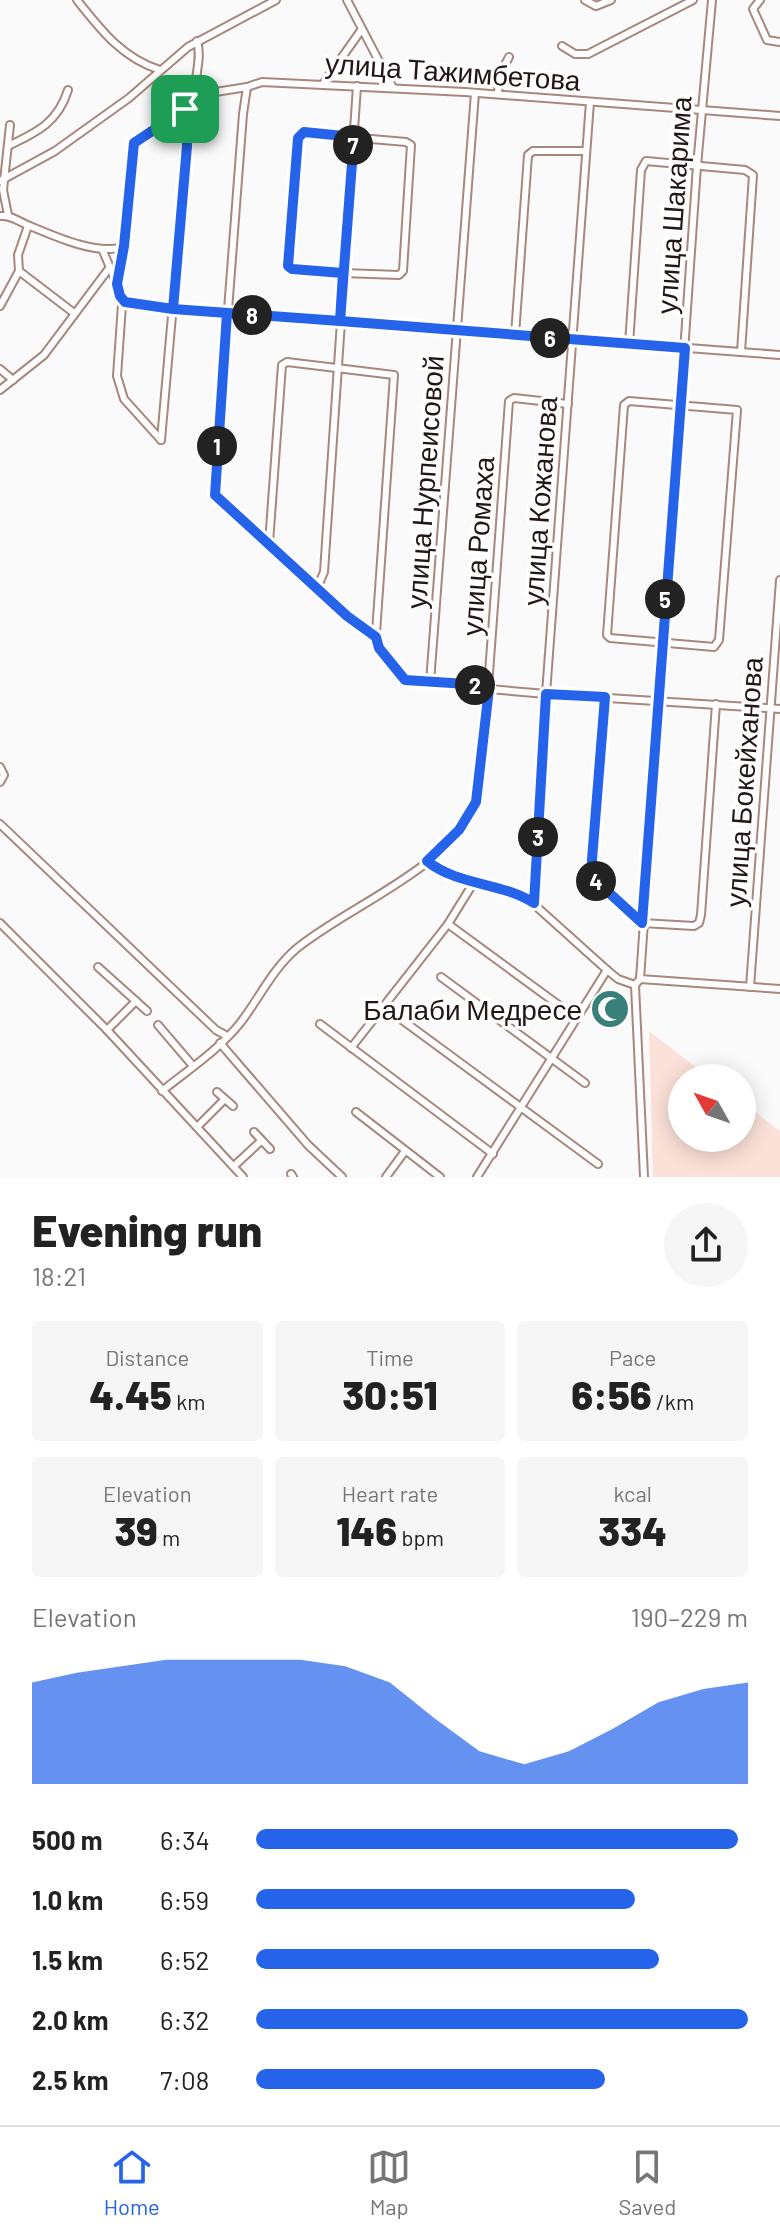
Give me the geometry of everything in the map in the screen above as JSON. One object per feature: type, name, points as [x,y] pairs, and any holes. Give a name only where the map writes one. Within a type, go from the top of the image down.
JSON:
[{"type":"street","points":[[77,0],[109,40],[125,53],[160,70]]},
{"type":"street","points":[[251,0],[255,11]]},
{"type":"street","points":[[2,180],[55,151],[129,98],[197,41],[276,0]]},
{"type":"street","points":[[347,0],[393,88]]},
{"type":"street","points":[[585,0],[596,6],[611,0]]},
{"type":"street","name":"улица Тажимбетова","points":[[562,46],[575,54],[588,54],[693,0]]},
{"type":"street","name":"улица Шакарима","points":[[644,1177],[637,982],[712,0]]},
{"type":"street","points":[[760,0],[753,9],[767,40],[780,42]]},
{"type":"street","points":[[323,84],[362,29]]},
{"type":"street","points":[[117,284],[124,246],[133,145],[203,94],[195,83],[199,68],[197,41]]},
{"type":"street","points":[[498,94],[499,76],[509,57]]},
{"type":"street","name":"улица Тажимбетова","points":[[203,94],[269,81],[498,94],[780,116]]},
{"type":"street","points":[[317,588],[324,572],[357,86]]},
{"type":"street","points":[[247,87],[214,484],[218,497],[347,616],[376,637]]},
{"type":"street","points":[[8,146],[50,122],[57,115],[68,90]]},
{"type":"street","name":"улица Нурпеисовой","points":[[430,682],[475,93]]},
{"type":"street","name":"улица Кожанова","points":[[534,903],[546,694],[590,102]]},
{"type":"street","points":[[103,251],[122,299],[117,383],[124,399],[161,440],[187,146],[185,109]]},
{"type":"street","points":[[10,125],[2,180],[4,215],[103,251],[124,246]]},
{"type":"street","points":[[304,132],[411,145],[401,273],[395,276],[343,273],[289,267],[298,138],[304,132]]},
{"type":"street","points":[[515,335],[528,155],[533,151],[586,151]]},
{"type":"street","points":[[629,344],[642,165],[646,161],[752,173],[741,352]]},
{"type":"street","points":[[0,306],[19,271],[18,255],[28,226]]},
{"type":"street","points":[[0,390],[44,355],[110,267]]},
{"type":"street","points":[[19,271],[74,313]]},
{"type":"street","points":[[122,299],[173,309],[780,355]]},
{"type":"street","points":[[269,543],[281,367],[287,362],[394,375],[376,637],[379,648],[405,680],[546,694],[780,709]]},
{"type":"street","points":[[0,369],[13,380]]},
{"type":"street","name":"улица Ромаха","points":[[162,1091],[227,1036],[242,1020],[267,979],[298,948],[427,861],[459,830],[476,802],[489,689],[509,401],[514,398],[568,404]]},
{"type":"street","points":[[624,403],[737,410],[719,643],[714,647],[662,642],[610,638],[607,634],[624,403]]},
{"type":"street","name":"улица Бокейханова","points":[[750,987],[780,580]]},
{"type":"street","points":[[605,697],[591,872],[593,878],[642,923],[694,926],[700,922],[716,704]]},
{"type":"street","points":[[0,767],[4,775],[0,782]]},
{"type":"street","points":[[0,824],[216,1030],[227,1036]]},
{"type":"street","points":[[427,861],[441,871],[516,893],[534,903],[618,979]]},
{"type":"street","points":[[351,1048],[448,924],[474,882]]},
{"type":"street","points":[[0,923],[107,1030],[243,1177]]},
{"type":"street","points":[[448,924],[575,1017]]},
{"type":"street","points":[[98,967],[147,1011]]},
{"type":"street","points":[[477,1177],[607,970]]},
{"type":"street","points":[[441,977],[585,1083]]},
{"type":"street","points":[[598,983],[618,979],[780,989]]},
{"type":"street","points":[[107,1030],[136,1001]]},
{"type":"street","points":[[383,1006],[598,1164]]},
{"type":"street","points":[[320,1024],[493,1154]]},
{"type":"street","points":[[158,1025],[193,1066]]},
{"type":"street","points":[[220,1043],[308,1145],[342,1177]]},
{"type":"street","points":[[217,1092],[233,1106]]},
{"type":"street","points":[[197,1127],[224,1100]]},
{"type":"street","points":[[356,1112],[440,1177]]},
{"type":"street","points":[[254,1132],[270,1149]]},
{"type":"street","points":[[234,1166],[261,1141]]},
{"type":"street","points":[[386,1177],[405,1151]]},
{"type":"shaded area","points":[[649,1031],[692,1064],[668,1064],[668,1152],[756,1152],[756,1113],[780,1131],[780,1177],[653,1177]]},
{"type":"place","name":"Балаби Медресе","points":[[610,1009]]},
{"type":"route","points":[[185,109],[134,143],[124,246],[117,284],[125,302],[173,309],[340,321],[343,273],[292,269],[288,266],[298,138],[304,132],[354,137],[340,321],[685,348],[642,923],[593,878],[591,872],[605,697],[546,694],[534,903],[516,893],[441,871],[427,861],[459,830],[471,813],[479,793],[489,689],[467,684],[405,680],[379,648],[376,637],[347,616],[215,495],[227,313],[173,309],[187,146],[185,109]]}]
